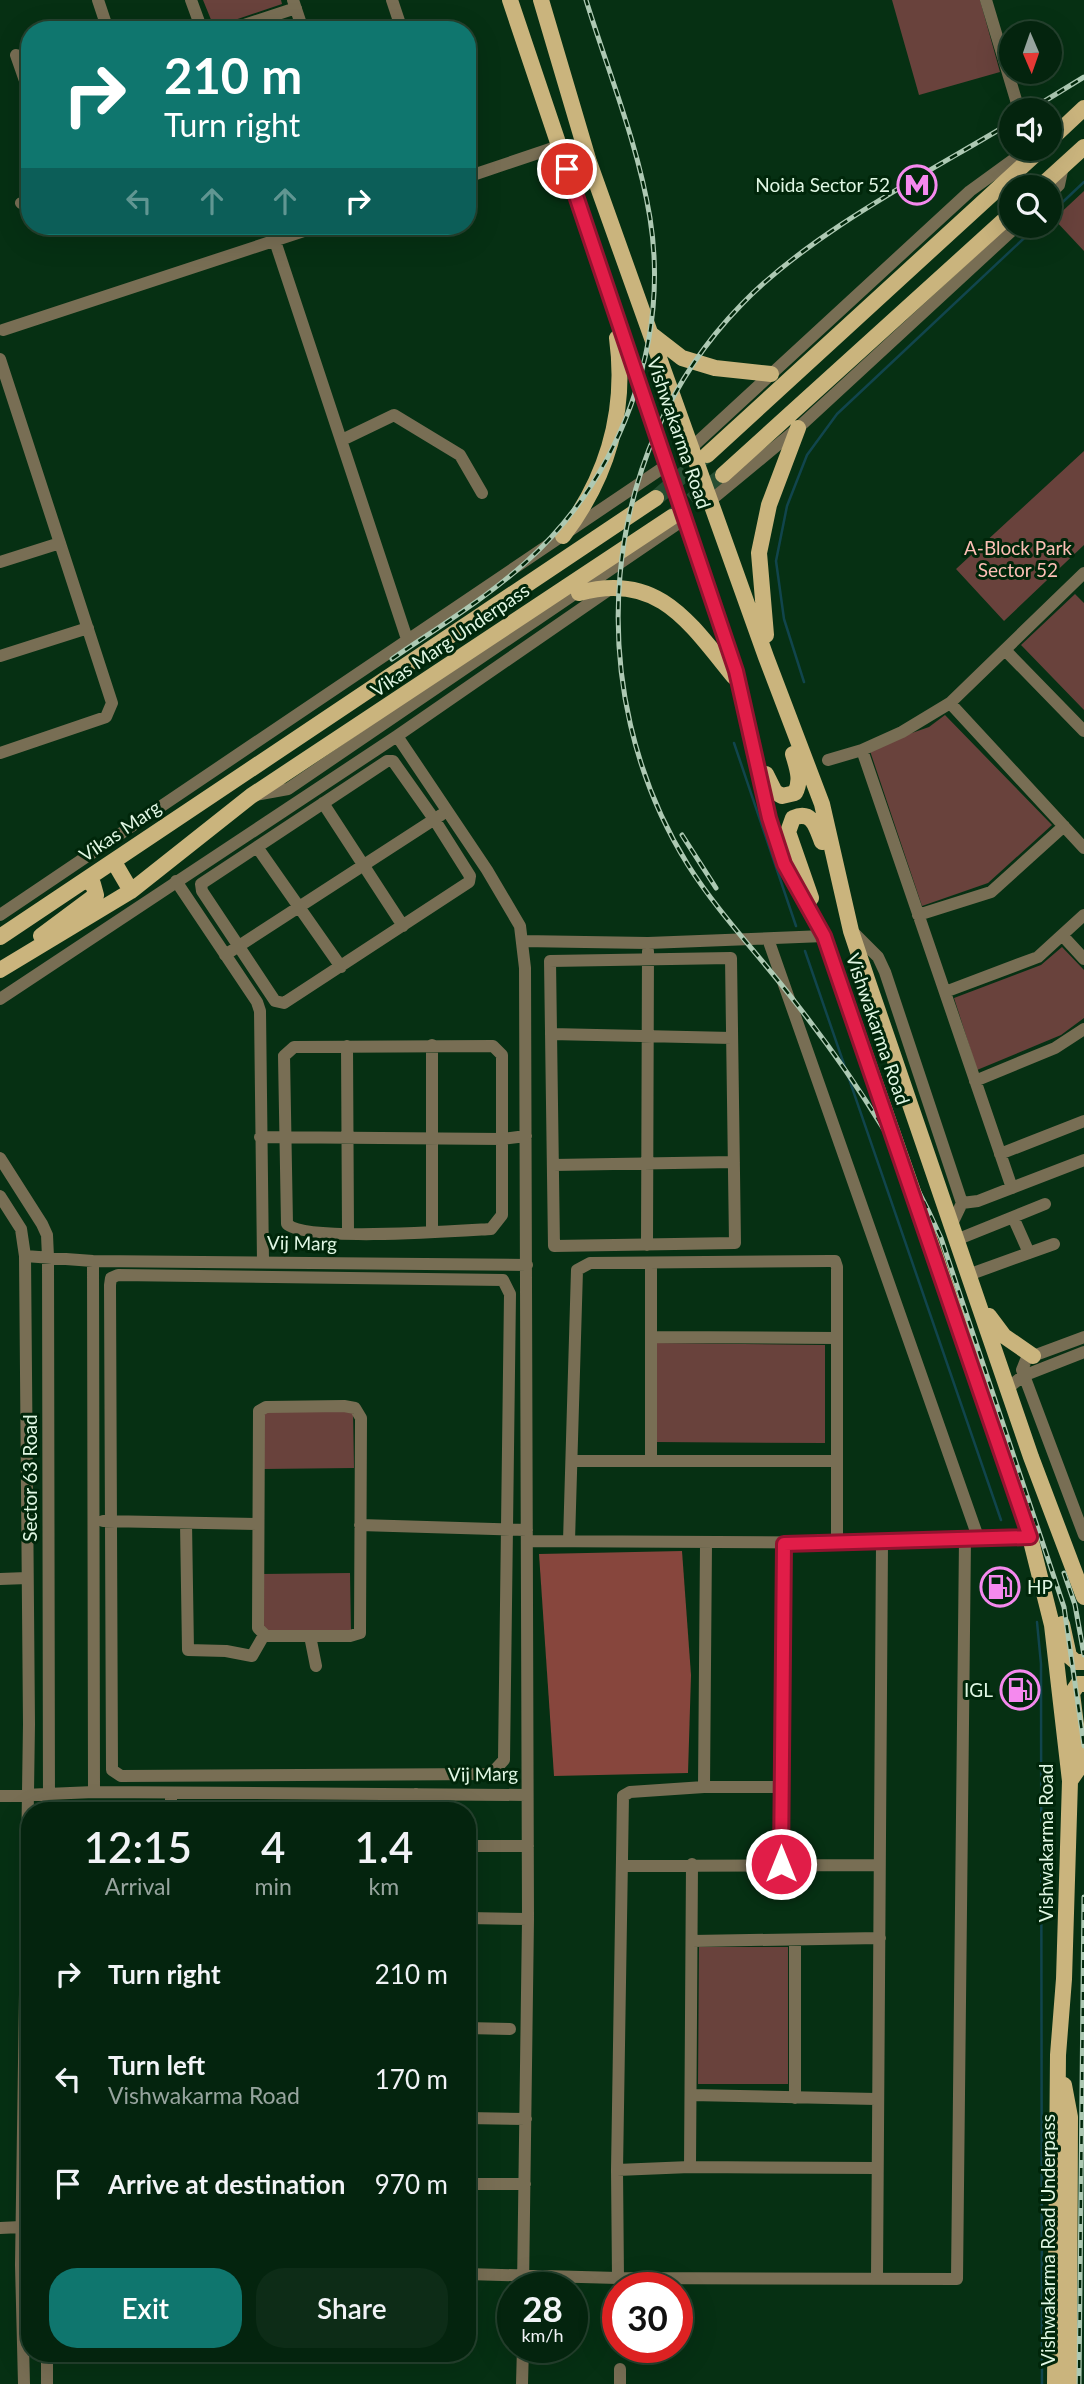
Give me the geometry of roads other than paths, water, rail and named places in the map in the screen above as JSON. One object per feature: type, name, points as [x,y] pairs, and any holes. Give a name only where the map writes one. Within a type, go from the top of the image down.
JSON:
[{"type":"main road","name":"Vishwakarma Road","points":[[510,0],[667,465],[679,517],[740,684],[769,818],[784,864],[821,930],[1030,1537],[1048,1606],[1070,1780],[1065,1952],[1058,2056]]},
{"type":"main road","name":"Vishwakarma Road","points":[[541,0],[589,162],[768,662],[822,804],[852,931],[970,1283],[1084,1597]]},
{"type":"main road","points":[[1062,129],[1084,108]]},
{"type":"main road","points":[[1053,175],[1084,147]]},
{"type":"main road","points":[[707,454],[1028,161]]},
{"type":"main road","points":[[723,475],[999,225]]},
{"type":"main road","points":[[563,536],[586,505],[610,454],[618,409],[619,376],[613,308]]},
{"type":"main road","points":[[651,334],[682,358],[715,368],[771,374]]},
{"type":"main road","points":[[768,662],[759,553],[769,505],[798,428]]},
{"type":"main road","name":"Vikas Marg Underpass","points":[[264,759],[656,498]]},
{"type":"main road","name":"Vikas Marg Underpass","points":[[251,796],[679,517]]},
{"type":"main road","points":[[579,593],[627,586],[649,594],[683,616],[740,684]]},
{"type":"main road","points":[[757,757],[775,792],[782,796],[795,793],[799,776],[785,707]]},
{"type":"main road","name":"Vikas Marg","points":[[0,937],[264,759]]},
{"type":"main road","points":[[0,970],[131,891],[251,796]]},
{"type":"main road","points":[[821,930],[788,832],[793,818],[802,814],[815,822],[826,853],[840,878]]},
{"type":"main road","points":[[114,862],[131,891]]},
{"type":"main road","points":[[32,953],[38,938],[96,895],[93,884],[84,881]]},
{"type":"main road","points":[[970,1283],[996,1329],[1033,1356]]},
{"type":"main road","points":[[1048,1606],[1059,1614],[1069,1656],[1076,1662],[1084,1662]]},
{"type":"main road","points":[[1070,1780],[1081,1765],[1072,1693],[1078,1684],[1084,1684]]},
{"type":"main road","points":[[1055,2384],[1058,2056]]},
{"type":"main road","name":"Vishwakarma Road Underpass","points":[[1058,2056],[1070,2117],[1069,2384]]},
{"type":"street","points":[[98,0],[105,21]]},
{"type":"street","points":[[191,0],[199,21]]},
{"type":"street","points":[[392,0],[399,21]]},
{"type":"street","points":[[986,0],[1015,98]]},
{"type":"street","points":[[252,21],[294,4],[300,21]]},
{"type":"street","points":[[16,55],[21,69]]},
{"type":"street","points":[[476,174],[559,146]]},
{"type":"street","points":[[691,449],[970,191],[1011,161]]},
{"type":"street","points":[[1061,175],[1063,166]]},
{"type":"street","points":[[273,235],[408,642]]},
{"type":"street","points":[[1,330],[291,235]]},
{"type":"street","points":[[710,501],[798,428],[1004,238]]},
{"type":"street","points":[[0,359],[112,703],[112,710],[106,717],[0,753]]},
{"type":"street","points":[[342,440],[394,415],[460,454],[482,493]]},
{"type":"street","points":[[0,915],[252,742],[408,642],[667,465]]},
{"type":"street","points":[[251,796],[288,789],[579,593],[679,517]]},
{"type":"street","points":[[0,562],[60,543]]},
{"type":"street","points":[[828,760],[862,750],[902,732],[950,703],[1006,651],[1027,626],[1081,581]]},
{"type":"street","points":[[0,999],[397,736],[613,587]]},
{"type":"street","points":[[0,656],[88,628]]},
{"type":"street","points":[[1006,651],[1084,731]]},
{"type":"street","points":[[950,703],[1084,848]]},
{"type":"street","points":[[397,736],[520,926],[525,968],[527,1265]]},
{"type":"street","points":[[252,742],[264,759]]},
{"type":"street","points":[[862,750],[1012,1188]]},
{"type":"street","points":[[387,761],[393,761],[434,818],[470,876],[469,882],[284,1003],[275,1001],[202,891],[201,884],[323,803],[387,761]]},
{"type":"street","points":[[323,803],[403,926]]},
{"type":"street","points":[[225,955],[447,810]]},
{"type":"street","points":[[918,915],[991,892],[1064,826]]},
{"type":"street","points":[[257,847],[341,967]]},
{"type":"street","points":[[176,881],[257,1002],[260,1012],[263,1262]]},
{"type":"street","points":[[945,992],[1038,957],[1084,915]]},
{"type":"street","points":[[522,941],[648,943],[768,939],[821,930]]},
{"type":"street","points":[[852,931],[878,957],[885,972],[962,1203],[954,1233]]},
{"type":"street","points":[[1062,935],[1084,959]]},
{"type":"street","points":[[693,2278],[957,2279],[972,1539],[768,939]]},
{"type":"street","points":[[647,1245],[648,943]]},
{"type":"street","points":[[731,958],[735,1243],[554,1246],[550,961],[648,959],[731,958]]},
{"type":"street","points":[[975,1081],[1055,1048],[1084,1029]]},
{"type":"street","points":[[551,1034],[732,1038]]},
{"type":"street","points":[[432,1045],[432,1232]]},
{"type":"street","points":[[432,1045],[493,1046],[502,1055],[502,1215],[491,1229],[348,1233],[294,1230],[287,1224],[285,1056],[294,1047],[432,1045]]},
{"type":"street","points":[[346,1046],[348,1233]]},
{"type":"street","points":[[1000,1154],[1084,1121]]},
{"type":"street","points":[[260,1137],[502,1139],[526,1136]]},
{"type":"street","name":"Sector 63 Road","points":[[0,1158],[47,1236],[49,1802]]},
{"type":"street","points":[[962,1203],[978,1201],[1084,1160]]},
{"type":"street","points":[[553,1165],[734,1162]]},
{"type":"street","name":"Sector 63 Road","points":[[0,1196],[21,1229],[25,1256],[27,1802]]},
{"type":"street","points":[[954,1233],[1013,1217],[1045,1204]]},
{"type":"street","points":[[1013,1217],[1029,1253]]},
{"type":"street","points":[[970,1283],[1029,1253],[1054,1244]]},
{"type":"street","name":"Vij Marg","points":[[0,1796],[94,1793],[527,1795],[527,1265],[93,1261],[25,1256]]},
{"type":"street","points":[[93,1261],[94,1793]]},
{"type":"street","points":[[569,1541],[577,1270],[590,1263],[835,1261],[837,1543]]},
{"type":"street","points":[[651,1264],[651,1459]]},
{"type":"street","points":[[118,1275],[503,1280],[510,1294],[504,1760],[491,1774],[121,1776],[112,1770],[111,1761],[111,1521],[111,1278],[118,1275]]},
{"type":"street","points":[[652,1337],[836,1338]]},
{"type":"street","points":[[1084,1337],[1033,1356],[1023,1365],[1023,1376],[1084,1535]]},
{"type":"street","points":[[1009,1388],[1023,1376],[1084,1352]]},
{"type":"street","points":[[266,1407],[355,1408],[361,1418],[360,1525],[360,1633],[350,1636],[264,1635],[258,1628],[259,1411],[266,1407]]},
{"type":"street","points":[[573,1461],[836,1461]]},
{"type":"street","points":[[93,1521],[257,1524]]},
{"type":"street","points":[[186,1523],[188,1650],[226,1651],[252,1656],[264,1635]]},
{"type":"street","points":[[360,1525],[506,1528],[527,1535],[569,1541],[706,1544],[882,1543],[1030,1537]]},
{"type":"street","points":[[877,2278],[876,2099],[880,1938],[878,1865],[882,1543]]},
{"type":"street","points":[[704,1787],[706,1544]]},
{"type":"street","points":[[781,1864],[784,1544]]},
{"type":"street","points":[[0,1579],[27,1578]]},
{"type":"street","points":[[310,1636],[316,1666]]},
{"type":"street","points":[[618,2272],[623,1796],[631,1792],[704,1787],[781,1787]]},
{"type":"street","points":[[171,1793],[171,1802]]},
{"type":"street","points":[[416,1794],[416,1802]]},
{"type":"street","points":[[524,2272],[527,1795]]},
{"type":"street","points":[[476,1846],[528,1846]]},
{"type":"street","points":[[690,2167],[692,1864]]},
{"type":"street","points":[[623,1866],[878,1865]]},
{"type":"street","points":[[476,1918],[528,1919]]},
{"type":"street","points":[[692,1941],[880,1938]]},
{"type":"street","points":[[794,2098],[795,1940]]},
{"type":"street","points":[[476,2028],[510,2029]]},
{"type":"street","points":[[691,2095],[876,2099]]},
{"type":"street","points":[[476,2118],[526,2119]]},
{"type":"street","points":[[617,2170],[690,2167],[877,2168]]},
{"type":"street","points":[[476,2184],[525,2184]]},
{"type":"street","points":[[0,2228],[21,2227]]},
{"type":"street","points":[[476,2275],[497,2278]]},
{"type":"street","name":"Sector 63 Road","points":[[24,2362],[24,2384]]},
{"type":"street","points":[[47,2362],[47,2384]]},
{"type":"street","points":[[522,2384],[523,2363]]},
{"type":"street","points":[[620,2369],[620,2384]]},
{"type":"waterway","points":[[1062,203],[1084,182]]},
{"type":"waterway","points":[[804,682],[784,619],[776,561],[787,506],[807,455],[837,414],[1024,238]]},
{"type":"waterway","points":[[734,743],[796,926]]},
{"type":"waterway","points":[[805,951],[1001,1520]]},
{"type":"waterway","points":[[1037,1622],[1041,1664],[1042,2384]]},
{"type":"tunnel","points":[[656,498],[705,456]]},
{"type":"tunnel","points":[[673,516],[723,475]]},
{"type":"railway","points":[[392,659],[494,589],[525,563],[558,529],[587,491],[612,450],[631,406],[644,360],[652,313],[654,266],[650,218],[630,135],[586,0]]},
{"type":"railway","points":[[1050,98],[1084,77]]},
{"type":"railway","points":[[999,130],[870,206],[800,253],[741,305],[693,364],[657,430],[632,501],[620,575],[619,650],[630,725],[653,797],[688,865],[713,901],[782,985],[857,1087],[910,1175],[941,1238],[1064,1607],[1084,1746]]},
{"type":"railway","points":[[682,835],[716,888]]},
{"type":"railway","points":[[1064,1573],[1075,1605],[1084,1655]]},
{"type":"railway","points":[[1079,2384],[1084,1897]]},
{"type":"place","name":"Noida Sector 52","points":[[917,185]]},
{"type":"place","name":"HP","points":[[1000,1587]]},
{"type":"place","name":"IGL","points":[[1020,1690]]},
{"type":"park label","name":"A-Block Park Sector 52","points":[[1018,559]]}]
